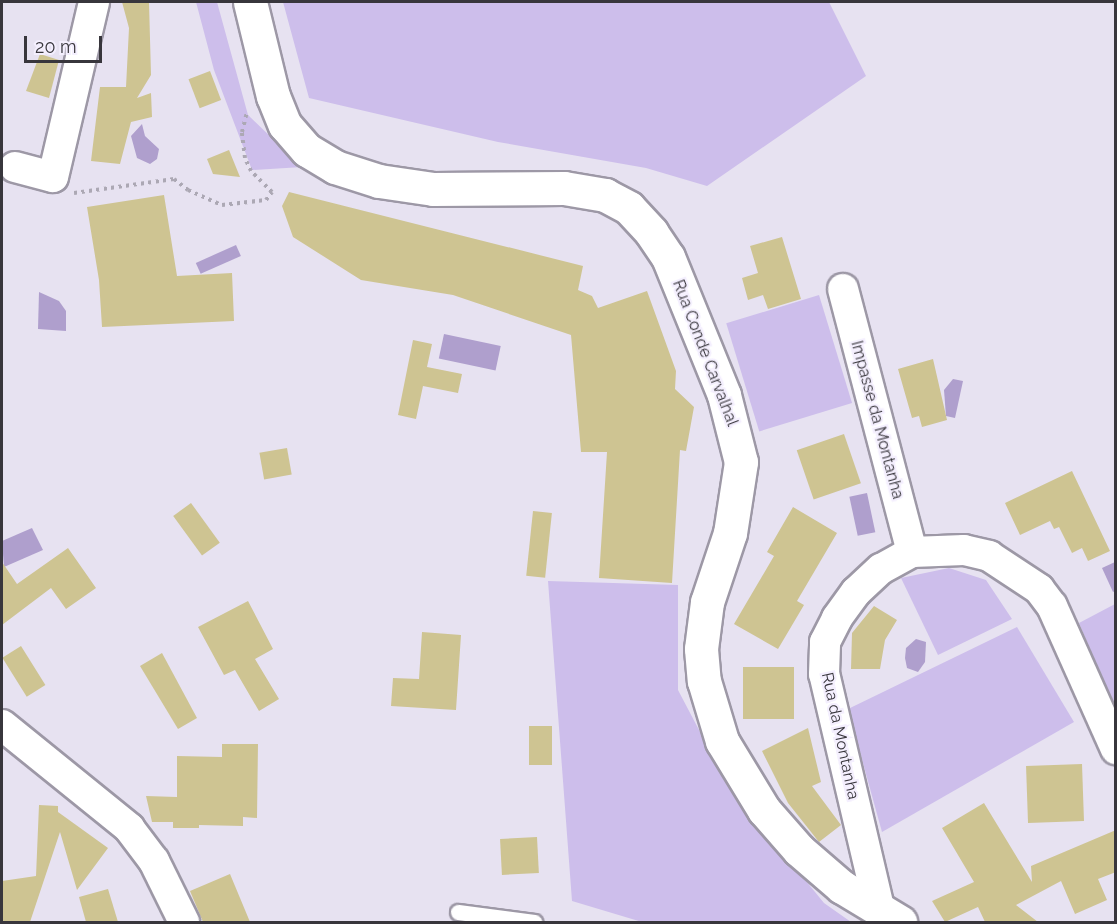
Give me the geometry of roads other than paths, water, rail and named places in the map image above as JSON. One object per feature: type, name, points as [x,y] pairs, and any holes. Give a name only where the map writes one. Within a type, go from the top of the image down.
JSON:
[{"type":"main road","name":"Rua Conde Carvalhal","points":[[250,2],[273,96],[285,125],[307,150],[335,167],[379,181],[433,189],[564,188],[605,195],[629,208],[651,232],[668,257],[724,395],[741,462],[730,533],[707,602],[701,649],[704,681],[722,741],[764,810],[799,850],[842,888],[890,917]]},
{"type":"street","points":[[15,167],[53,177],[94,2]]},
{"type":"street","name":"Impasse da Montanha","points":[[843,289],[912,552]]},
{"type":"street","name":"Rua da Montanha","points":[[890,917],[824,674],[825,642],[856,592],[880,569],[912,552],[964,550],[989,556],[1039,589],[1052,606],[1116,749]]},
{"type":"street","points":[[2,725],[129,828],[154,861],[184,922]]},
{"type":"lane","points":[[458,912],[534,922]]}]
